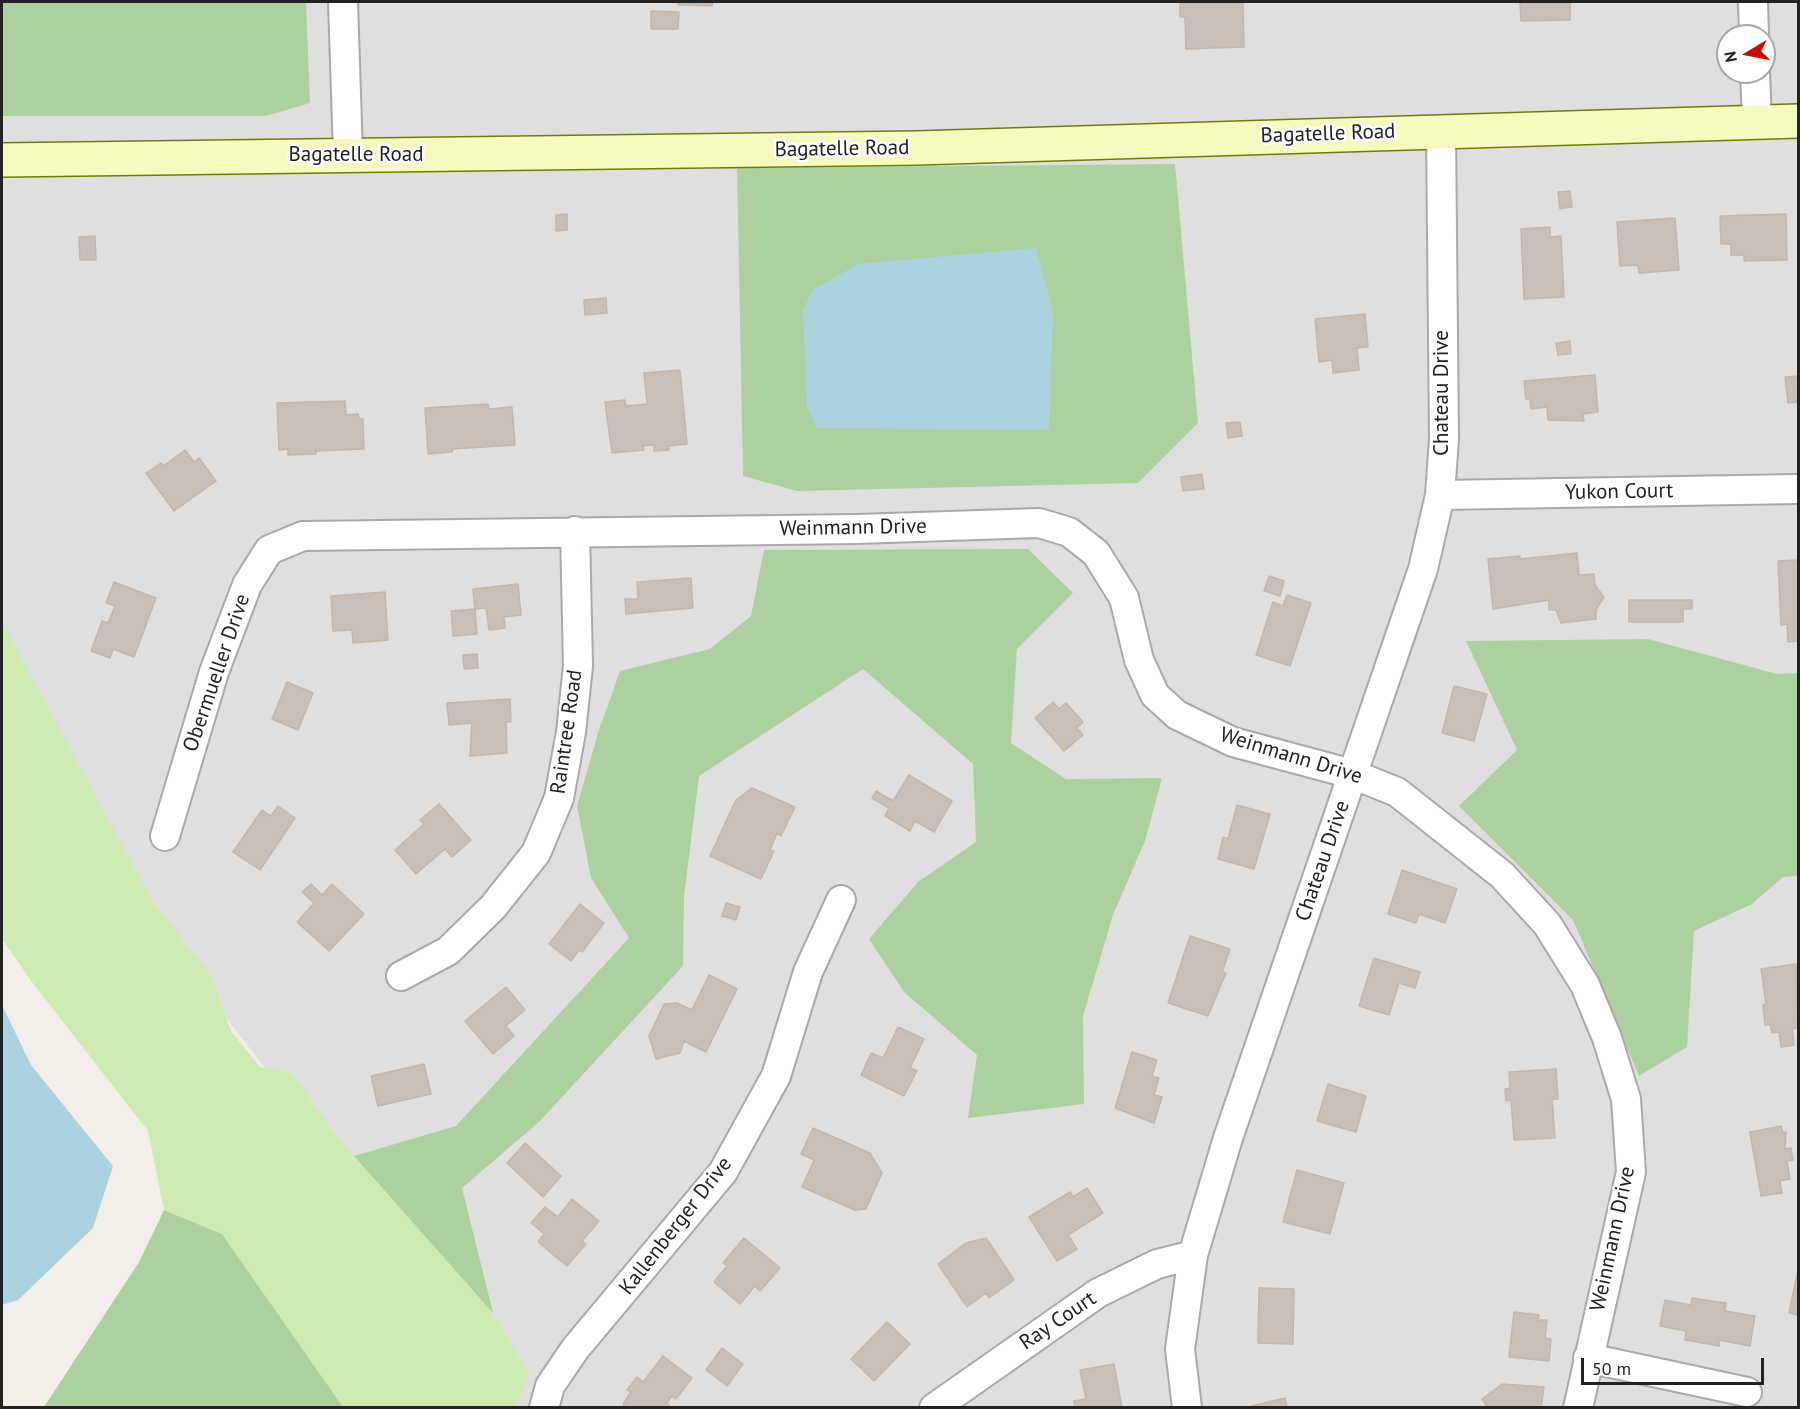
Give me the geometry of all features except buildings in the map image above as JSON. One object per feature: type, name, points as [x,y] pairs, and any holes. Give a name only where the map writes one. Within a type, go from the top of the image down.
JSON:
[{"type":"street","points":[[343,2],[348,155]]},
{"type":"street","points":[[1753,2],[1754,24]]},
{"type":"street","points":[[1755,84],[1757,122]]},
{"type":"street","name":"Bagatelle Road","points":[[2,160],[916,148],[1798,121]]},
{"type":"street","name":"Chateau Drive","points":[[1187,1407],[1180,1349],[1193,1255],[1228,1138],[1423,569],[1440,495],[1444,439],[1441,131]]},
{"type":"street","name":"Yukon Court","points":[[1440,495],[1798,489]]},
{"type":"street","name":"Weinmann Drive","points":[[303,536],[857,529],[1039,523],[1069,532],[1096,553],[1124,598],[1139,660],[1155,695],[1177,715],[1233,742],[1352,774],[1397,792],[1502,875],[1547,924],[1585,985],[1607,1038],[1626,1099],[1631,1172],[1578,1407]]},
{"type":"street","name":"Raintree Road","points":[[401,976],[448,951],[493,907],[536,854],[559,798],[571,732],[578,666],[575,531]]},
{"type":"street","name":"Obermueller Drive","points":[[165,836],[214,672],[247,585],[269,550],[303,536]]},
{"type":"street","name":"Kallenberger Drive","points":[[544,1407],[550,1386],[575,1349],[723,1172],[776,1076],[808,972],[841,900]]},
{"type":"street","name":"Ray Court","points":[[934,1407],[1098,1293],[1157,1264],[1193,1255]]},
{"type":"street","points":[[1588,1358],[1747,1392]]},
{"type":"shaded area","points":[[2,2],[1798,2],[1798,1407],[509,1407],[389,1229],[148,916],[2,642]]},
{"type":"green space","points":[[2,2],[306,2],[310,103],[266,116],[2,116]]},
{"type":"green space","points":[[1175,164],[1198,423],[1138,483],[797,491],[743,476],[737,168]]},
{"type":"green space","points":[[1028,549],[1073,593],[1017,649],[1011,743],[1066,779],[1162,778],[1145,841],[1113,915],[1083,1016],[1084,1104],[968,1118],[977,1055],[904,992],[869,939],[918,882],[976,842],[973,764],[863,669],[699,776],[684,897],[683,966],[539,1122],[462,1188],[493,1313],[354,1156],[456,1126],[629,938],[591,878],[577,806],[599,730],[620,671],[710,649],[751,616],[764,550]]},
{"type":"green space","points":[[2,622],[152,900],[211,976],[231,1031],[260,1067],[292,1073],[336,1136],[493,1313],[530,1375],[516,1407],[343,1407],[222,1234],[164,1210],[148,1131],[32,982],[2,939]]},
{"type":"green space","points":[[1648,639],[1777,674],[1798,673],[1798,876],[1783,877],[1752,904],[1694,931],[1687,1047],[1639,1076],[1573,920],[1459,806],[1517,750],[1466,641]]},
{"type":"green space","points":[[164,1210],[222,1234],[343,1407],[44,1407],[139,1262]]},
{"type":"water","points":[[1036,248],[1053,312],[1049,430],[817,428],[807,407],[803,310],[813,290],[858,264]]},
{"type":"water","points":[[2,1005],[31,1065],[113,1166],[93,1228],[18,1300],[2,1305]]}]
